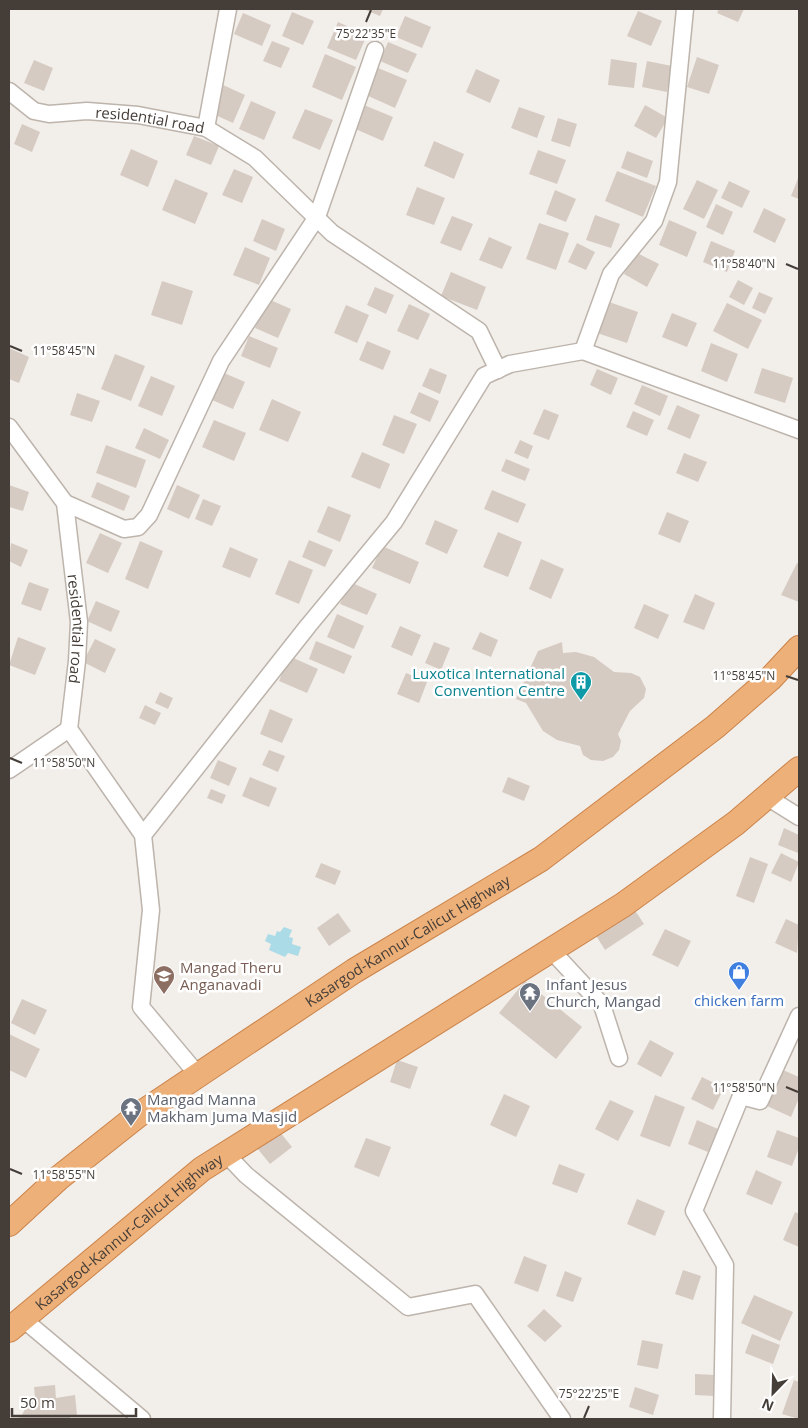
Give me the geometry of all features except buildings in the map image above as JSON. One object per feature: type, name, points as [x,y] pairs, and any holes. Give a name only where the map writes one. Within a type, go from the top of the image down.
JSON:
[{"type":"highway","name":"Kasargod-Kannur-Calicut Highway","points":[[9,1224],[60,1177],[137,1116],[354,971],[540,859],[715,727],[770,679],[799,648]]},
{"type":"highway","name":"Kasargod-Kannur-Calicut Highway","points":[[16,1325],[202,1169],[623,905],[736,823],[799,769]]},
{"type":"street","name":"residential road","points":[[9,91],[34,111],[49,114],[87,111],[138,115],[206,128],[228,9]]},
{"type":"street","points":[[583,351],[611,274],[654,221],[668,182],[685,9]]},
{"type":"street","points":[[65,503],[124,529],[138,527],[150,515],[221,361],[316,217],[375,50]]},
{"type":"street","points":[[206,128],[255,158],[332,233],[479,331],[498,370]]},
{"type":"street","points":[[143,835],[394,522],[484,376],[510,364],[583,351],[799,430]]},
{"type":"street","name":"residential road","points":[[9,426],[65,503],[79,622],[77,661],[69,729]]},
{"type":"street","points":[[9,770],[69,729],[143,835],[151,910],[141,1007],[198,1075]]},
{"type":"street","points":[[767,797],[799,818]]},
{"type":"street","points":[[551,950],[602,1005],[619,1058]]},
{"type":"street","points":[[722,1419],[725,1265],[694,1211],[741,1096],[760,1101],[799,1016]]},
{"type":"street","points":[[226,1154],[246,1175],[408,1307],[475,1294],[562,1419]]},
{"type":"street","points":[[16,1325],[142,1419]]},
{"type":"water","points":[[284,927],[292,930],[289,937],[293,938],[292,944],[301,947],[298,956],[288,953],[285,957],[269,950],[271,944],[265,941],[268,934],[275,936],[277,931],[280,932]]},
{"type":"place","name":"Luxotica International Convention Centre","points":[[581,701]]},
{"type":"place","name":"chicken farm","points":[[739,991]]},
{"type":"place","name":"Mangad Theru Anganavadi","points":[[164,995]]},
{"type":"place","name":"Infant Jesus Church, Mangad","points":[[530,1012]]},
{"type":"place","name":"Mangad Manna Makham Juma Masjid","points":[[131,1127]]}]
